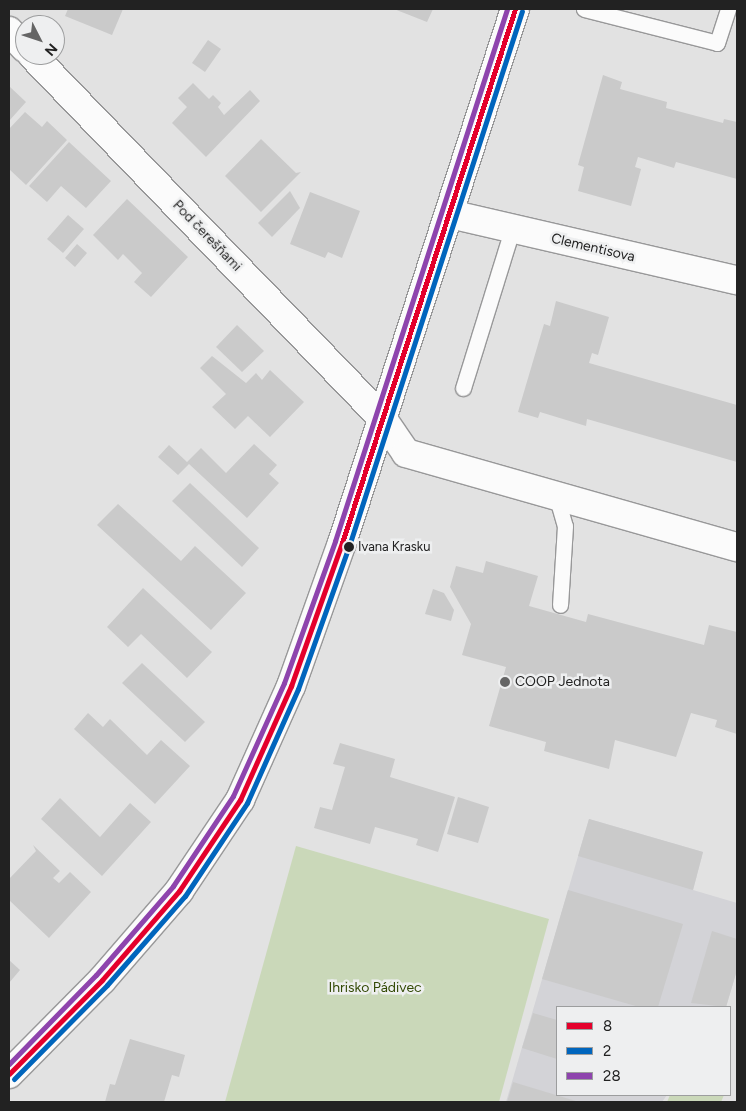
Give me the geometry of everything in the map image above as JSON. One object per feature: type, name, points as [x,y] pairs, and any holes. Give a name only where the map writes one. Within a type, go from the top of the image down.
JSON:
[{"type":"street","points":[[9,1074],[102,980],[179,892],[240,800],[291,686],[342,543],[515,9]]},
{"type":"street","name":"Pod čerešňami","points":[[42,65],[382,418]]},
{"type":"street","name":"Clementisova","points":[[450,214],[512,230],[737,280]]},
{"type":"street","points":[[382,418],[406,453],[737,547]]},
{"type":"lane","points":[[584,9],[717,43],[728,9]]},
{"type":"lane","points":[[463,388],[512,230]]},
{"type":"lane","points":[[556,495],[565,526],[560,605]]},
{"type":"shaded area","points":[[589,819],[703,852],[693,890],[737,903],[737,970],[726,1006],[556,1006],[556,1096],[666,1096],[662,1102],[506,1102]]},
{"type":"green space","name":"Ihrisko Pádivec","points":[[296,846],[549,919],[499,1102],[225,1102]]},
{"type":"green space","points":[[670,1096],[724,1096],[721,1102],[667,1102]]},
{"type":"building","points":[[68,9],[123,9],[112,35],[65,16]]},
{"type":"building","points":[[394,9],[433,9],[427,22]]},
{"type":"building","points":[[208,40],[221,49],[205,72],[192,63]]},
{"type":"building","points":[[603,75],[622,82],[620,89],[667,102],[666,108],[723,123],[724,119],[737,122],[737,179],[676,162],[674,168],[638,157],[635,167],[641,169],[631,206],[578,191],[584,167],[578,165]]},
{"type":"building","points":[[193,83],[209,99],[213,95],[221,103],[218,107],[224,115],[250,90],[260,101],[206,157],[172,123],[187,107],[178,98]]},
{"type":"building","points":[[9,86],[26,102],[9,121]]},
{"type":"building","points":[[25,112],[42,127],[47,121],[67,140],[26,185],[9,169],[9,129]]},
{"type":"building","points":[[261,139],[296,173],[301,172],[261,212],[225,176]]},
{"type":"building","points":[[69,142],[111,181],[86,208],[61,186],[47,202],[29,186]]},
{"type":"building","points":[[290,191],[300,208],[272,237],[258,223]]},
{"type":"building","points":[[310,192],[360,211],[342,258],[328,252],[325,258],[290,244]]},
{"type":"building","points":[[127,199],[188,257],[151,297],[134,282],[142,273],[123,254],[118,260],[93,235]]},
{"type":"building","points":[[68,215],[84,229],[63,253],[47,239]]},
{"type":"building","points":[[77,244],[87,253],[75,267],[65,258]]},
{"type":"building","points":[[556,301],[609,317],[598,355],[592,353],[589,363],[737,405],[737,462],[587,419],[586,426],[540,412],[538,418],[518,412],[544,324],[550,326]]},
{"type":"building","points":[[237,325],[264,351],[242,372],[216,347]]},
{"type":"building","points":[[212,356],[246,383],[256,373],[262,380],[270,370],[304,402],[270,437],[248,416],[235,429],[212,407],[226,394],[200,368]]},
{"type":"building","points":[[254,444],[277,465],[269,474],[279,483],[247,518],[189,464],[178,475],[158,457],[169,445],[187,462],[201,448],[226,473]]},
{"type":"building","points":[[190,483],[259,548],[242,567],[172,501]]},
{"type":"building","points":[[118,504],[181,561],[195,546],[246,593],[211,630],[97,525]]},
{"type":"building","points":[[486,561],[538,576],[529,606],[586,622],[588,614],[704,645],[709,625],[737,632],[737,734],[715,727],[717,720],[691,713],[676,757],[615,740],[609,769],[544,751],[546,742],[489,726],[506,667],[462,655],[471,624],[450,587],[456,566],[483,573]]},
{"type":"building","points":[[143,588],[212,652],[187,678],[141,634],[128,647],[107,627]]},
{"type":"building","points":[[433,589],[444,593],[454,610],[451,621],[425,614]]},
{"type":"building","points":[[142,663],[205,722],[185,742],[122,683]]},
{"type":"building","points":[[88,713],[103,727],[110,719],[147,755],[161,740],[190,766],[155,804],[74,729]]},
{"type":"building","points":[[340,743],[395,759],[390,777],[455,797],[438,852],[416,845],[418,839],[375,827],[370,844],[314,828],[320,807],[332,810],[345,767],[333,764]]},
{"type":"building","points":[[458,797],[489,807],[478,843],[447,834]]},
{"type":"building","points":[[60,798],[100,837],[130,803],[151,822],[102,876],[41,819]]},
{"type":"building","points":[[589,819],[703,852],[693,890],[578,856]]},
{"type":"building","points":[[33,845],[60,871],[53,878],[59,883],[70,872],[91,892],[49,938],[9,900],[9,879],[36,851]]},
{"type":"building","points":[[568,890],[683,924],[658,1006],[636,1006],[542,979]]},
{"type":"building","points":[[712,931],[737,939],[737,970],[726,1006],[691,1003]]},
{"type":"building","points":[[9,960],[20,970],[9,983]]},
{"type":"building","points":[[533,1013],[556,1020],[556,1059],[522,1048]]},
{"type":"building","points":[[130,1039],[185,1055],[179,1077],[172,1075],[164,1102],[105,1102],[110,1084],[115,1085]]},
{"type":"building","points":[[513,1082],[579,1102],[507,1102]]},
{"type":"transit line","name":"28","points":[[9,1064],[96,975],[173,886],[233,796],[284,683],[335,541],[507,9]]},
{"type":"transit line","name":"8","points":[[9,1074],[102,980],[179,891],[240,800],[291,686],[342,543],[515,9]]},
{"type":"transit line","name":"2","points":[[14,1079],[107,985],[185,896],[247,803],[298,689],[349,546],[522,11]]},
{"type":"place","name":"Ivana Krasku","points":[[349,547]]},
{"type":"place","name":"COOP Jednota","points":[[505,682]]}]
